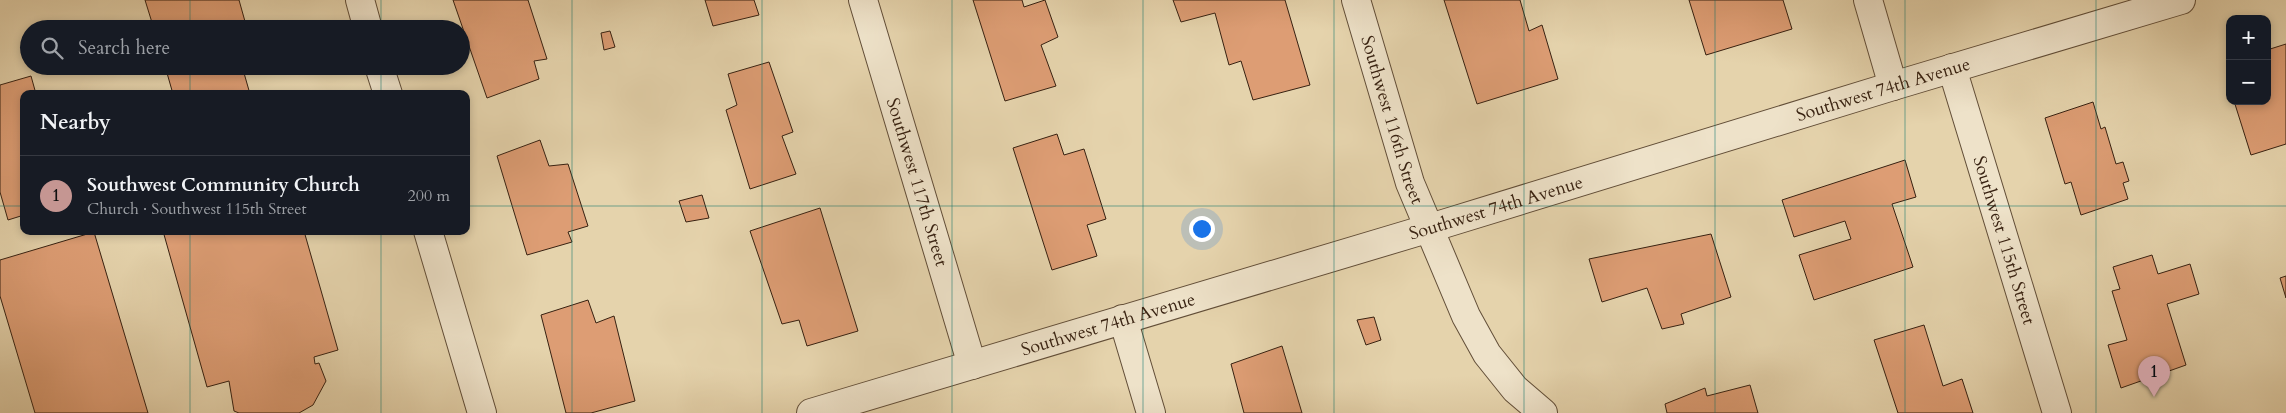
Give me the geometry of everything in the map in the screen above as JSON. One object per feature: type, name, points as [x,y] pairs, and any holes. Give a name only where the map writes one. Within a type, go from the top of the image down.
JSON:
[{"type":"street","points":[[360,0],[366,20]]},
{"type":"street","name":"Southwest 117th Street","points":[[863,0],[972,365]]},
{"type":"street","name":"Southwest 116th Street","points":[[1356,0],[1410,183],[1466,316],[1487,354],[1515,389],[1543,413]]},
{"type":"street","points":[[1868,0],[1893,86]]},
{"type":"street","name":"Southwest 74th Avenue","points":[[811,413],[1430,228],[2181,0]]},
{"type":"street","name":"Southwest 115th Street","points":[[1952,68],[2056,413]]},
{"type":"street","points":[[382,75],[387,90]]},
{"type":"street","points":[[429,235],[482,413]]},
{"type":"street","points":[[1123,319],[1151,413]]},
{"type":"building","points":[[145,0],[239,0],[245,20],[151,20]]},
{"type":"building","points":[[453,0],[528,0],[547,59],[534,61],[539,79],[487,98],[470,49],[470,20],[460,20]]},
{"type":"building","points":[[705,0],[754,0],[759,15],[713,26]]},
{"type":"building","points":[[973,0],[1022,0],[1024,7],[1045,0],[1058,37],[1041,45],[1056,86],[1005,101]]},
{"type":"building","points":[[1173,0],[1285,0],[1310,85],[1253,100],[1241,61],[1229,65],[1215,13],[1181,22]]},
{"type":"building","points":[[1444,0],[1520,0],[1529,31],[1542,25],[1558,79],[1477,104]]},
{"type":"building","points":[[1689,0],[1783,0],[1792,29],[1706,55]]},
{"type":"building","points":[[610,31],[615,47],[604,50],[601,33]]},
{"type":"building","points":[[2286,44],[2286,144],[2251,155],[2235,105],[2271,105],[2271,49]]},
{"type":"building","points":[[769,62],[793,132],[782,136],[796,174],[750,189],[726,110],[737,105],[728,74]]},
{"type":"building","points":[[168,75],[245,75],[249,90],[172,90]]},
{"type":"building","points":[[31,76],[35,90],[20,90],[20,216],[8,220],[0,192],[0,85]]},
{"type":"building","points":[[2093,102],[2101,129],[2105,127],[2116,164],[2123,162],[2129,181],[2123,183],[2128,199],[2081,215],[2071,182],[2065,184],[2045,118]]},
{"type":"building","points":[[1057,134],[1064,155],[1084,149],[1106,219],[1087,225],[1097,256],[1052,270],[1013,148]]},
{"type":"building","points":[[540,140],[549,166],[568,164],[588,226],[568,232],[572,242],[527,255],[497,156]]},
{"type":"building","points":[[1905,160],[1916,197],[1892,204],[1913,267],[1814,300],[1799,255],[1851,239],[1845,221],[1794,237],[1782,200]]},
{"type":"building","points":[[702,195],[709,218],[686,222],[679,201]]},
{"type":"building","points":[[820,208],[858,331],[807,346],[799,320],[782,324],[750,231]]},
{"type":"building","points":[[1711,234],[1731,297],[1681,314],[1684,324],[1662,329],[1647,288],[1602,302],[1589,259]]},
{"type":"building","points":[[84,235],[95,235],[148,413],[35,413],[0,296],[0,260]]},
{"type":"building","points":[[164,235],[305,235],[338,350],[314,357],[315,364],[319,363],[326,381],[313,405],[299,413],[239,413],[234,411],[229,381],[207,387]]},
{"type":"building","points":[[2152,255],[2158,274],[2190,264],[2199,294],[2167,304],[2186,365],[2121,388],[2108,345],[2127,340],[2112,291],[2120,289],[2113,267]]},
{"type":"building","points":[[2286,276],[2286,298],[2280,278]]},
{"type":"building","points":[[588,300],[596,323],[614,316],[635,401],[591,413],[566,413],[541,315]]},
{"type":"building","points":[[1374,317],[1381,340],[1366,345],[1357,320]]},
{"type":"building","points":[[1924,325],[1943,386],[1962,379],[1973,413],[1898,413],[1874,340]]},
{"type":"building","points":[[1282,346],[1302,413],[1244,413],[1231,364]]},
{"type":"building","points":[[1750,385],[1758,413],[1667,413],[1665,404],[1705,388],[1707,396]]},
{"type":"place","name":"Southwest Community Church","points":[[2154,397]]}]
